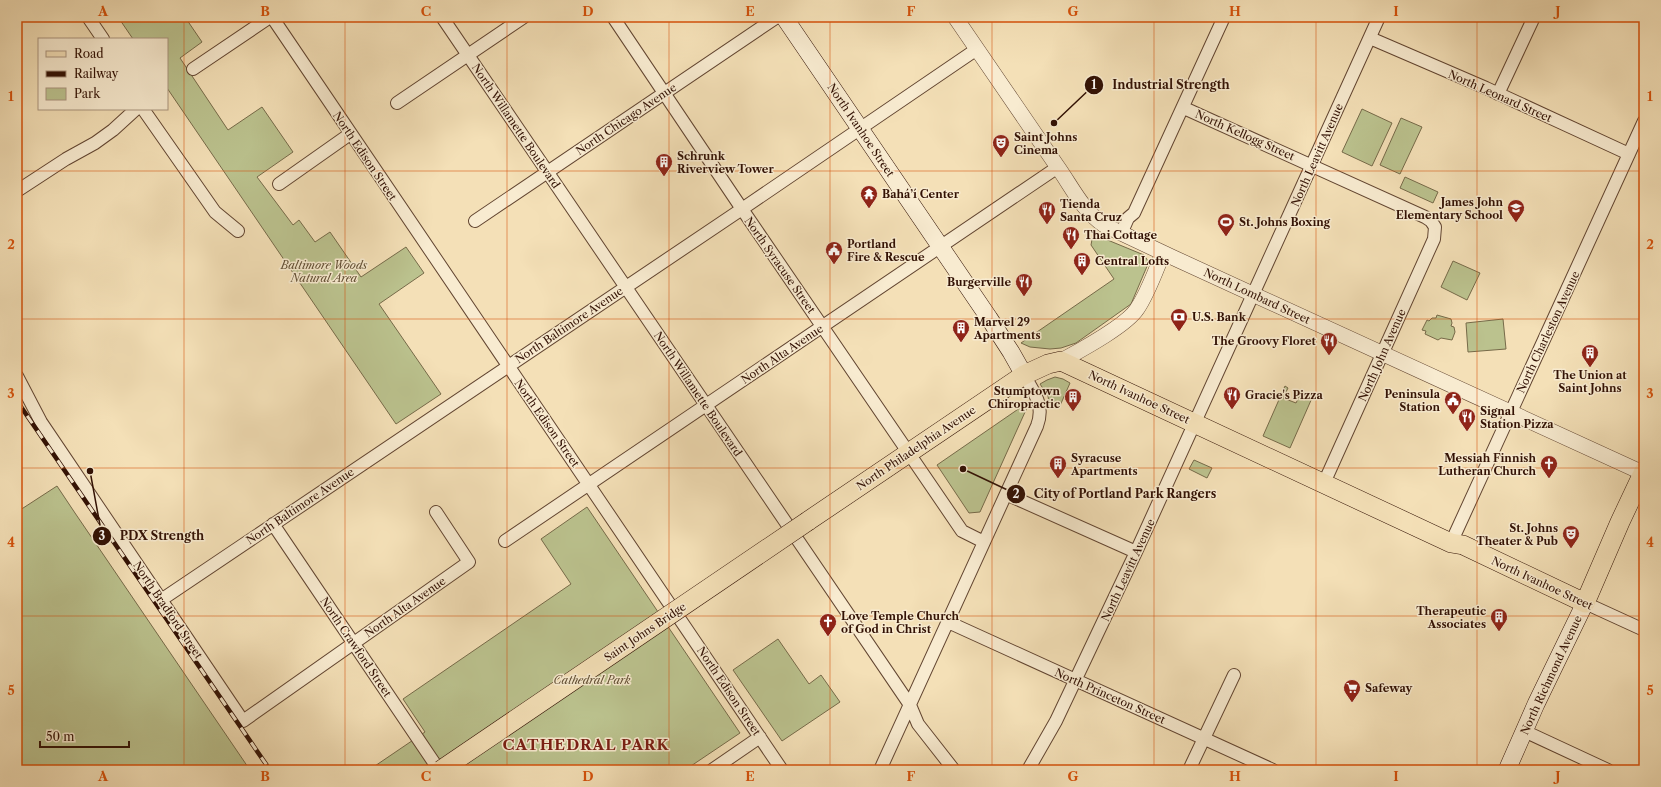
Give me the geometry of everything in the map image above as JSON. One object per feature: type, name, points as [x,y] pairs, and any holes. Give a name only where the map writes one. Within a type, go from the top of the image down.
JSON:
[{"type":"main road","name":"North Ivanhoe Street","points":[[784,17],[940,246],[1011,352],[1024,375]]},
{"type":"main road","name":"North Ivanhoe Street","points":[[1061,361],[1451,543],[1462,545],[1585,603]]},
{"type":"main road","points":[[1024,375],[1048,364],[1061,361]]},
{"type":"main road","name":"North Philadelphia Avenue","points":[[808,521],[1024,375]]},
{"type":"main road","name":"North Richmond Avenue","points":[[1507,770],[1644,472]]},
{"type":"main road","name":"Saint Johns Bridge","points":[[440,770],[808,521]]},
{"type":"street","points":[[88,17],[102,38]]},
{"type":"street","points":[[193,69],[271,17]]},
{"type":"street","name":"North Edison Street","points":[[271,17],[782,770]]},
{"type":"street","name":"North Willamette Boulevard","points":[[442,17],[910,705],[918,724],[954,770]]},
{"type":"street","points":[[397,103],[524,17]]},
{"type":"street","name":"North Syracuse Street","points":[[613,17],[962,531],[984,542]]},
{"type":"street","name":"North Chicago Avenue","points":[[475,221],[777,17]]},
{"type":"street","name":"North Lombard Street","points":[[955,17],[1089,213],[1104,225],[1511,413],[1644,472]]},
{"type":"street","points":[[1121,234],[1128,218],[1134,213],[1184,108],[1224,17]]},
{"type":"street","name":"North Leavitt Avenue","points":[[1028,770],[1056,721],[1076,681],[1313,166],[1379,17]]},
{"type":"street","points":[[1498,94],[1534,17]]},
{"type":"street","name":"North Leonard Street","points":[[1370,38],[1498,94],[1629,154]]},
{"type":"street","name":"North Baltimore Avenue","points":[[161,600],[860,130],[977,49]]},
{"type":"street","name":"North Kellogg Street","points":[[1184,108],[1425,217],[1436,226]]},
{"type":"street","points":[[17,190],[66,159],[95,143],[135,110]]},
{"type":"street","points":[[144,110],[215,212],[238,231]]},
{"type":"street","name":"North Charleston Avenue","points":[[1451,543],[1644,121]]},
{"type":"street","points":[[279,184],[350,134]]},
{"type":"street","name":"North Alta Avenue","points":[[505,541],[590,485],[1058,167]]},
{"type":"street","name":"North John Avenue","points":[[1324,484],[1434,239],[1436,226]]},
{"type":"street","points":[[1061,361],[1092,343],[1133,315],[1145,295],[1163,253]]},
{"type":"street","points":[[880,770],[1040,417],[1040,408],[1037,398],[1024,375]]},
{"type":"street","name":"North Bradford Street","points":[[17,376],[41,422],[243,721]]},
{"type":"street","points":[[1006,494],[1136,552]]},
{"type":"street","name":"North Alta Avenue","points":[[243,721],[353,642],[469,562],[436,512]]},
{"type":"street","name":"North Crawford Street","points":[[273,524],[440,770]]},
{"type":"street","name":"North Ivanhoe Street","points":[[1585,603],[1644,630]]},
{"type":"street","name":"North Princeton Street","points":[[948,622],[1273,770]]},
{"type":"street","points":[[1189,770],[1234,675]]},
{"type":"street","points":[[1524,732],[1608,770]]},
{"type":"street","points":[[712,770],[760,737]]},
{"type":"green space","name":"Baltimore Woods Natural Area","points":[[118,17],[191,17],[187,20],[202,42],[180,58],[228,130],[262,107],[293,152],[257,177],[293,225],[299,220],[315,242],[330,232],[361,277],[406,247],[424,273],[379,304],[441,394],[396,424],[168,89],[168,38],[132,38]]},
{"type":"green space","points":[[1362,109],[1392,123],[1372,166],[1342,152]]},
{"type":"green space","points":[[1401,118],[1422,127],[1400,174],[1380,165]]},
{"type":"green space","points":[[1405,177],[1438,192],[1433,203],[1400,188]]},
{"type":"green space","points":[[1093,234],[1144,255],[1148,261],[1131,304],[1076,343],[1061,348],[1050,349],[1030,347],[1021,343],[1114,279],[1091,245]]},
{"type":"green space","points":[[1453,261],[1480,273],[1467,300],[1441,287]]},
{"type":"green space","points":[[1437,315],[1451,319],[1451,326],[1454,327],[1455,332],[1452,340],[1441,338],[1438,340],[1425,334],[1426,331],[1422,330],[1427,320],[1429,321],[1432,318],[1436,318]]},
{"type":"green space","points":[[1503,319],[1506,349],[1468,352],[1466,323]]},
{"type":"green space","points":[[1055,377],[1070,383],[1059,408],[1049,403],[1048,396],[1040,384]]},
{"type":"green space","points":[[1285,386],[1288,388],[1283,398],[1296,403],[1301,393],[1312,398],[1290,448],[1263,436]]},
{"type":"green space","points":[[1030,401],[980,512],[969,513],[937,465]]},
{"type":"green space","points":[[1194,460],[1212,468],[1207,478],[1189,469]]},
{"type":"green space","points":[[57,486],[250,770],[17,770],[17,512]]},
{"type":"green space","name":"Cathedral Park","points":[[587,507],[740,733],[685,770],[369,770],[425,732],[403,699],[571,584],[541,539]]},
{"type":"green space","points":[[778,639],[809,684],[821,675],[840,702],[782,741],[733,670]]},
{"type":"railway","points":[[17,401],[270,770]]},
{"type":"place","name":"Industrial Strength","points":[[1054,123]]},
{"type":"place","name":"Saint Johns Cinema","points":[[1001,158]]},
{"type":"place","name":"Schrunk Riverview Tower","points":[[664,177]]},
{"type":"place","name":"Bahá’í Center","points":[[869,209]]},
{"type":"place","name":"James John Elementary School","points":[[1516,223]]},
{"type":"place","name":"Tienda Santa Cruz","points":[[1047,225]]},
{"type":"place","name":"St. Johns Boxing","points":[[1226,237]]},
{"type":"place","name":"Thai Cottage","points":[[1071,250]]},
{"type":"place","name":"Portland Fire & Rescue","points":[[834,265]]},
{"type":"place","name":"Central Lofts","points":[[1082,276]]},
{"type":"place","name":"Burgerville","points":[[1024,297]]},
{"type":"place","name":"U.S. Bank","points":[[1179,332]]},
{"type":"place","name":"Marvel 29 Apartments","points":[[961,343]]},
{"type":"place","name":"The Groovy Floret","points":[[1329,356]]},
{"type":"place","name":"The Union at Saint Johns","points":[[1590,368]]},
{"type":"place","name":"Gracie's Pizza","points":[[1232,410]]},
{"type":"place","name":"Stumptown Chiropractic","points":[[1073,412]]},
{"type":"place","name":"Peninsula Station","points":[[1453,415]]},
{"type":"place","name":"Signal Station Pizza","points":[[1467,432]]},
{"type":"place","name":"City of Portland Park Rangers","points":[[963,469]]},
{"type":"place","name":"PDX Strength","points":[[90,471]]},
{"type":"place","name":"Syracuse Apartments","points":[[1058,479]]},
{"type":"place","name":"Messiah Finnish Lutheran Church","points":[[1549,479]]},
{"type":"place","name":"St. Johns Theater & Pub","points":[[1571,549]]},
{"type":"place","name":"Therapeutic Associates","points":[[1499,632]]},
{"type":"place","name":"Love Temple Church of God in Christ","points":[[828,637]]},
{"type":"place","name":"Safeway","points":[[1352,703]]},
{"type":"district","name":"CATHEDRAL PARK","points":[[586,744]]}]
